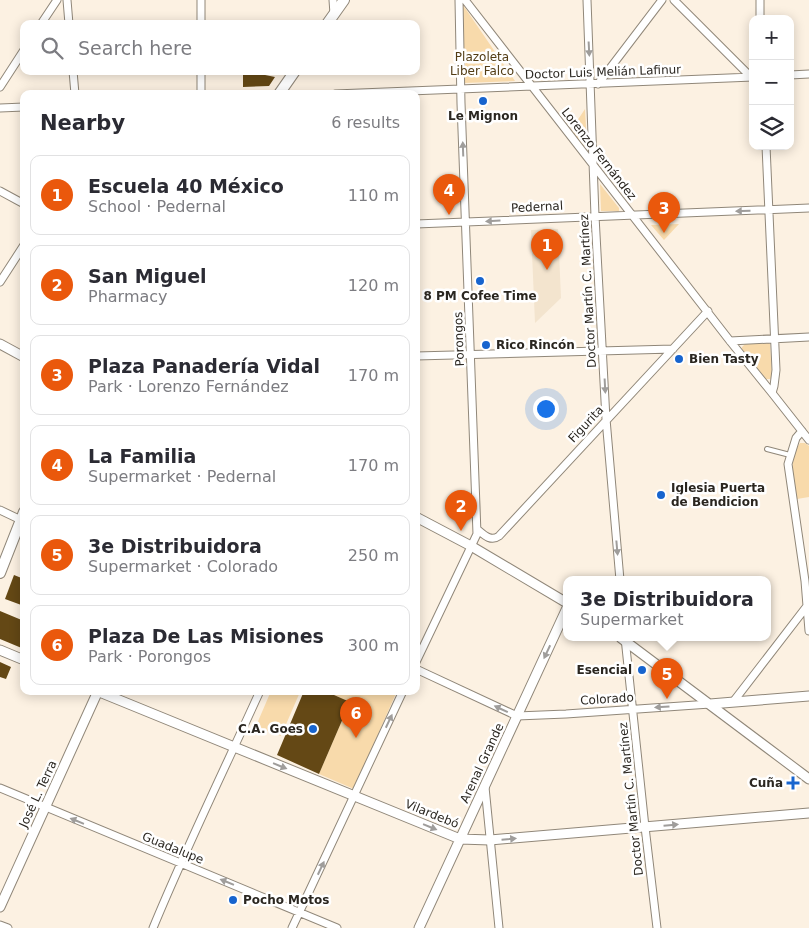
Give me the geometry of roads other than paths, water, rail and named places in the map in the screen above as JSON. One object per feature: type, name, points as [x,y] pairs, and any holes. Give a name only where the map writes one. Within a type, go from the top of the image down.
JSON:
[{"type":"main road","points":[[330,20],[344,0]]},
{"type":"main road","points":[[282,90],[292,75]]},
{"type":"main road","points":[[0,573],[20,521]]},
{"type":"street","points":[[44,20],[57,0]]},
{"type":"street","points":[[67,0],[69,20]]},
{"type":"street","points":[[201,0],[201,20]]},
{"type":"street","points":[[333,0],[334,14]]},
{"type":"street","name":"Porongos","points":[[420,654],[478,530],[459,0]]},
{"type":"street","name":"Lorenzo Fernández","points":[[465,0],[809,440]]},
{"type":"street","name":"Doctor Martín C. Martínez","points":[[587,0],[595,84],[595,216],[606,419],[620,576]]},
{"type":"street","points":[[595,84],[662,0]]},
{"type":"street","points":[[674,0],[749,74]]},
{"type":"street","points":[[760,0],[760,15]]},
{"type":"street","points":[[0,87],[20,56]]},
{"type":"street","points":[[794,75],[809,74]]},
{"type":"street","points":[[73,75],[75,90]]},
{"type":"street","points":[[201,75],[201,90]]},
{"type":"street","name":"Doctor Luis Melián Lafinur","points":[[420,91],[749,77]]},
{"type":"street","points":[[0,108],[20,107]]},
{"type":"street","points":[[766,150],[776,370],[772,392]]},
{"type":"street","points":[[0,191],[20,202]]},
{"type":"street","name":"Pedernal","points":[[420,224],[809,208]]},
{"type":"street","points":[[0,282],[20,250]]},
{"type":"street","name":"Figurita","points":[[478,530],[491,538],[498,536],[708,311]]},
{"type":"street","points":[[730,341],[809,337]]},
{"type":"street","points":[[0,344],[20,355]]},
{"type":"street","points":[[420,356],[673,349]]},
{"type":"street","points":[[802,431],[796,438],[790,455],[788,472],[807,581],[809,631]]},
{"type":"street","points":[[0,510],[20,515]]},
{"type":"street","points":[[420,518],[563,601]]},
{"type":"street","points":[[733,702],[807,606]]},
{"type":"street","name":"Arenal Grande","points":[[419,928],[563,617]]},
{"type":"street","name":"Doctor Martín C. Martínez","points":[[624,641],[657,928]]},
{"type":"street","points":[[627,641],[809,778]]},
{"type":"street","points":[[0,650],[20,658]]},
{"type":"street","name":"Colorado","points":[[420,671],[517,716],[632,710],[809,696]]},
{"type":"street","name":"José L. Terra","points":[[0,907],[96,695]]},
{"type":"street","name":"Vilardebó","points":[[108,695],[460,839],[490,840],[809,813]]},
{"type":"street","points":[[152,928],[258,695]]},
{"type":"street","points":[[292,928],[401,695]]},
{"type":"street","points":[[485,786],[499,928]]},
{"type":"street","name":"Guadalupe","points":[[0,788],[337,928]]},
{"type":"street","points":[[0,925],[8,928]]},
{"type":"lane","points":[[767,449],[790,455]]},
{"type":"place","name":"Le Mignon","points":[[483,101]]},
{"type":"place","name":"La Familia","points":[[449,215]]},
{"type":"place","name":"Plaza Panadería Vidal","points":[[664,233]]},
{"type":"place","name":"Escuela 40 México","points":[[547,270]]},
{"type":"place","name":"8 PM Cofee Time","points":[[480,281]]},
{"type":"place","name":"Rico Rincón","points":[[486,345]]},
{"type":"place","name":"Bien Tasty","points":[[679,359]]},
{"type":"place","name":"Iglesia Puerta de Bendicion","points":[[661,495]]},
{"type":"place","name":"San Miguel","points":[[461,531]]},
{"type":"place","name":"Esencial","points":[[642,670]]},
{"type":"place","name":"3e Distribuidora","points":[[667,699]]},
{"type":"place","name":"C.A. Goes","points":[[313,729]]},
{"type":"place","name":"Plaza De Las Misiones","points":[[356,738]]},
{"type":"place","name":"Cuña","points":[[793,783]]},
{"type":"place","name":"Pocho Motos","points":[[233,900]]},
{"type":"park label","name":"Plazoleta Liber Falco","points":[[482,64]]}]
